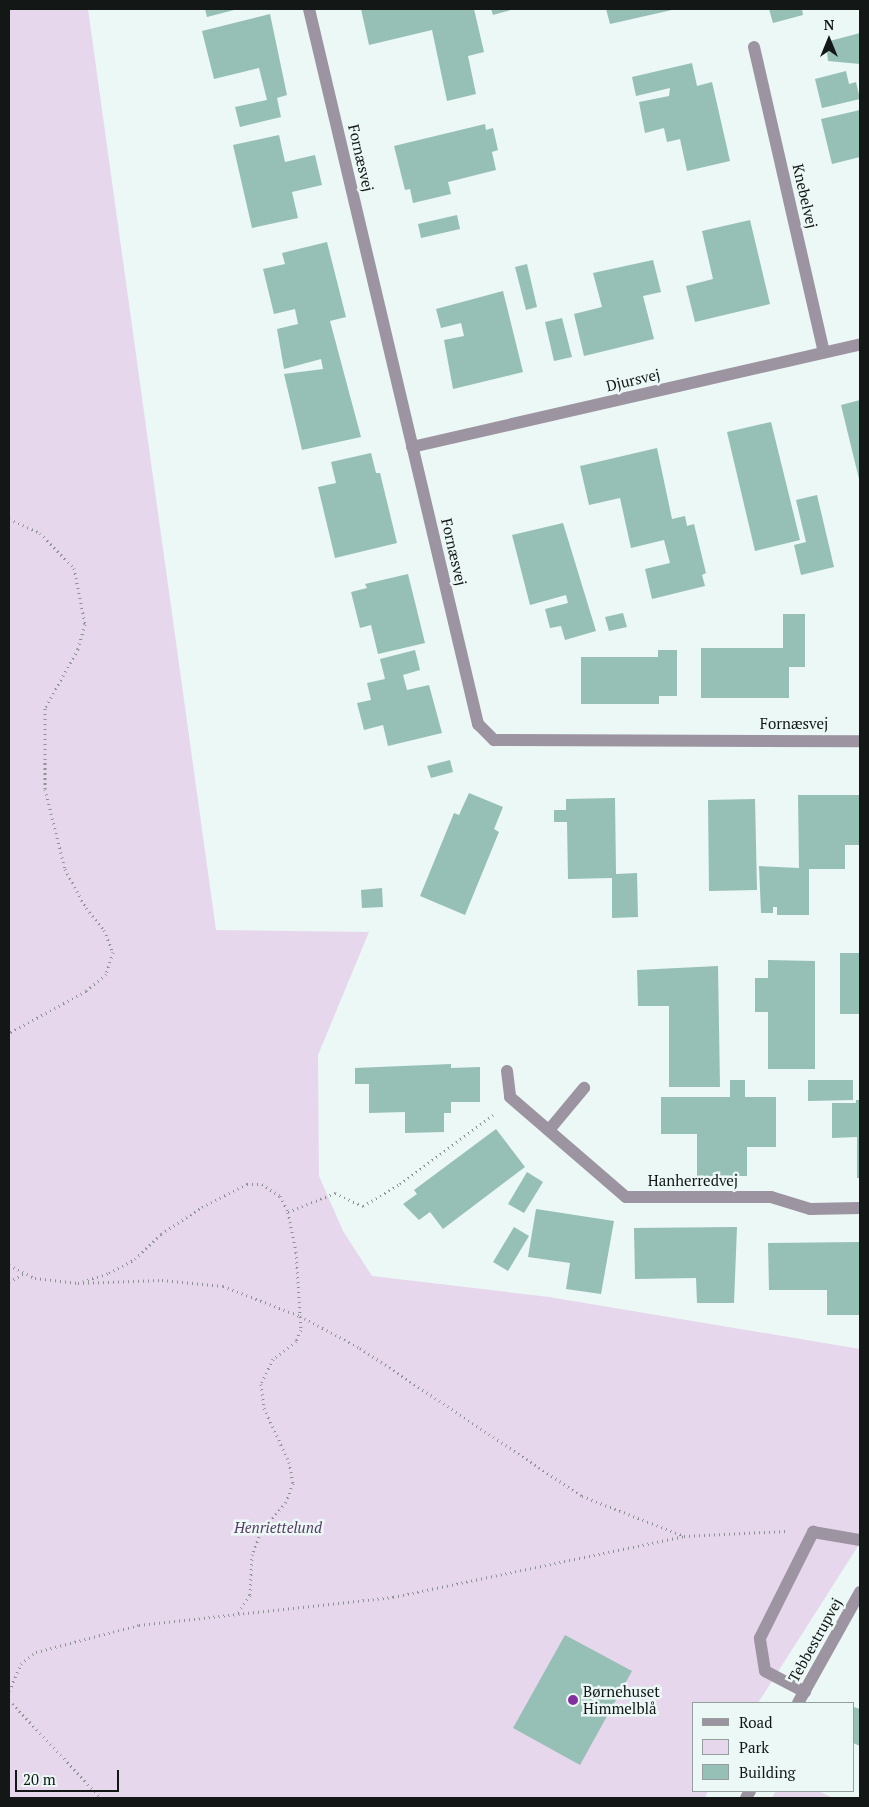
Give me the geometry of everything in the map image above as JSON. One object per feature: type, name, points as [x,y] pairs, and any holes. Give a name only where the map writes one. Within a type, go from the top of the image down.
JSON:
[{"type":"street","name":"Fornæsvej","points":[[309,9],[478,724],[494,740],[860,741]]},
{"type":"street","name":"Knebelvej","points":[[754,47],[824,352]]},
{"type":"street","name":"Djursvej","points":[[412,447],[860,344]]},
{"type":"street","points":[[507,1071],[514,1100]]},
{"type":"street","points":[[549,1130],[584,1088]]},
{"type":"street","name":"Hanherredvej","points":[[514,1100],[626,1197],[771,1197],[810,1209],[860,1208]]},
{"type":"street","points":[[802,1698],[782,1680],[765,1670],[760,1638],[813,1532],[860,1540]]},
{"type":"street","name":"Tebbestrupvej","points":[[802,1698],[860,1592]]},
{"type":"path","points":[[9,519],[40,533],[74,568],[85,624],[78,649],[45,708],[44,789],[65,868],[86,908],[104,930],[113,952],[106,974],[86,991],[9,1033]]},
{"type":"path","points":[[288,1212],[335,1193],[363,1206],[400,1184],[514,1100]]},
{"type":"path","points":[[78,1283],[109,1273],[135,1258],[161,1234],[202,1207],[247,1184],[273,1189],[288,1212],[296,1252],[300,1316],[296,1341],[273,1359],[261,1384],[264,1408],[289,1462],[292,1492],[260,1532],[252,1554],[250,1595],[236,1616]]},
{"type":"path","points":[[9,1265],[35,1278],[78,1283],[162,1280],[223,1286],[300,1316],[360,1348],[582,1496],[684,1536]]},
{"type":"path","points":[[9,1282],[25,1273]]},
{"type":"path","points":[[9,1691],[21,1664],[36,1652],[139,1625],[236,1616],[393,1597],[684,1536],[750,1530],[813,1532]]},
{"type":"path","points":[[9,1700],[101,1798]]},
{"type":"green space","name":"Henriettelund","points":[[9,9],[88,9],[216,930],[369,932],[318,1055],[319,1176],[343,1231],[372,1276],[549,1297],[860,1349],[860,1543],[759,1702],[692,1702],[692,1792],[708,1792],[705,1798],[9,1798]]},
{"type":"green space","points":[[775,1792],[820,1792],[833,1798],[772,1798]]},
{"type":"building","points":[[205,9],[238,9],[207,17]]},
{"type":"building","points":[[361,9],[474,9],[484,52],[468,56],[476,94],[447,101],[432,30],[369,45]]},
{"type":"building","points":[[491,9],[514,9],[493,15]]},
{"type":"building","points":[[606,9],[672,9],[672,10],[610,24]]},
{"type":"building","points":[[769,9],[802,9],[803,15],[773,23]]},
{"type":"building","points":[[270,14],[287,95],[277,98],[281,117],[240,127],[235,107],[267,100],[259,68],[214,79],[202,31]]},
{"type":"building","points":[[860,33],[860,64],[828,61],[826,42]]},
{"type":"building","points":[[692,63],[697,86],[712,82],[730,161],[687,171],[680,139],[667,142],[664,128],[645,133],[639,102],[669,96],[670,88],[636,96],[632,77]]},
{"type":"building","points":[[846,71],[849,84],[856,82],[860,99],[822,108],[815,79]]},
{"type":"building","points":[[860,110],[860,157],[832,164],[821,119]]},
{"type":"building","points":[[485,124],[486,130],[493,128],[498,150],[492,152],[496,170],[448,182],[451,194],[413,203],[410,189],[405,190],[394,146]]},
{"type":"building","points":[[279,135],[285,162],[315,155],[322,185],[292,192],[298,218],[252,228],[233,145]]},
{"type":"building","points":[[457,215],[460,229],[421,238],[418,224]]},
{"type":"building","points":[[750,220],[770,304],[695,322],[686,286],[713,279],[702,231]]},
{"type":"building","points":[[327,242],[346,317],[330,321],[361,437],[302,450],[284,374],[323,369],[321,359],[284,369],[277,329],[298,324],[295,309],[274,314],[263,269],[285,264],[282,253]]},
{"type":"building","points":[[653,260],[661,292],[643,296],[654,339],[584,356],[574,314],[602,307],[593,273]]},
{"type":"building","points":[[527,264],[537,307],[526,310],[515,267]]},
{"type":"building","points":[[503,291],[523,372],[453,389],[444,340],[464,336],[461,323],[441,328],[436,309]]},
{"type":"building","points":[[562,318],[572,357],[554,361],[545,322]]},
{"type":"building","points":[[860,400],[860,483],[841,405]]},
{"type":"building","points":[[771,422],[800,540],[755,551],[727,432]]},
{"type":"building","points":[[657,448],[672,519],[685,516],[687,526],[694,524],[706,573],[702,575],[705,586],[652,599],[645,569],[670,563],[664,540],[631,548],[620,498],[589,505],[580,466]]},
{"type":"building","points":[[371,453],[376,473],[380,473],[397,543],[335,558],[318,487],[336,483],[331,462]]},
{"type":"building","points":[[817,495],[834,567],[801,575],[794,545],[806,542],[796,500]]},
{"type":"building","points":[[563,523],[596,631],[565,640],[561,626],[550,628],[545,609],[568,603],[566,595],[530,605],[512,535]]},
{"type":"building","points":[[408,574],[425,643],[378,654],[371,625],[360,628],[351,592],[367,588],[365,584]]},
{"type":"building","points":[[623,613],[627,627],[609,631],[605,617]]},
{"type":"building","points":[[783,614],[805,614],[805,667],[789,667],[789,698],[701,698],[701,648],[783,648]]},
{"type":"building","points":[[415,650],[420,670],[403,675],[407,690],[429,685],[442,733],[388,746],[383,725],[364,730],[357,703],[371,700],[367,683],[385,679],[380,659]]},
{"type":"building","points":[[658,650],[677,650],[677,696],[659,696],[659,704],[581,704],[581,657],[658,657]]},
{"type":"building","points":[[450,760],[453,772],[431,778],[427,766]]},
{"type":"building","points":[[469,793],[503,807],[494,829],[499,832],[465,915],[420,896],[454,813],[459,815]]},
{"type":"building","points":[[798,795],[860,795],[860,845],[845,845],[845,869],[809,869],[809,915],[777,915],[777,907],[773,907],[773,913],[761,913],[759,866],[799,868]]},
{"type":"building","points":[[615,798],[616,874],[637,873],[638,917],[612,918],[612,878],[568,879],[567,822],[554,822],[554,810],[566,810],[566,799]]},
{"type":"building","points":[[755,799],[757,890],[709,891],[708,800]]},
{"type":"building","points":[[382,888],[383,907],[362,908],[361,890]]},
{"type":"building","points":[[840,953],[860,953],[860,1014],[840,1014]]},
{"type":"building","points":[[768,960],[815,961],[815,1069],[768,1069],[768,1012],[755,1012],[755,978],[768,978]]},
{"type":"building","points":[[718,966],[720,1087],[669,1087],[669,1006],[638,1006],[637,970]]},
{"type":"building","points":[[451,1064],[451,1068],[480,1067],[480,1102],[451,1102],[451,1113],[444,1113],[444,1132],[405,1133],[405,1112],[369,1113],[369,1084],[355,1084],[355,1068]]},
{"type":"building","points":[[730,1080],[745,1080],[745,1097],[776,1097],[776,1147],[747,1147],[747,1176],[697,1176],[697,1134],[661,1134],[661,1097],[730,1097]]},
{"type":"building","points":[[808,1080],[853,1080],[853,1100],[808,1101]]},
{"type":"building","points":[[856,1100],[860,1100],[860,1178],[857,1178],[857,1137],[832,1138],[832,1103],[856,1103]]},
{"type":"building","points":[[496,1129],[525,1167],[443,1229],[430,1212],[419,1220],[403,1204],[417,1194],[414,1190]]},
{"type":"building","points":[[527,1172],[543,1182],[524,1213],[508,1204]]},
{"type":"building","points":[[536,1209],[614,1221],[601,1294],[566,1289],[570,1263],[528,1257]]},
{"type":"building","points":[[514,1227],[529,1236],[508,1271],[493,1262]]},
{"type":"building","points":[[737,1227],[734,1303],[697,1303],[696,1278],[635,1279],[634,1228]]},
{"type":"building","points":[[860,1242],[860,1315],[827,1315],[827,1290],[769,1290],[768,1243]]},
{"type":"building","name":"Børnehuset Himmelblå","points":[[565,1635],[632,1671],[580,1765],[513,1728]]},
{"type":"building","points":[[854,1707],[860,1709],[860,1746],[854,1743]]},
{"type":"place","name":"Børnehuset Himmelblå","points":[[573,1700]]}]
